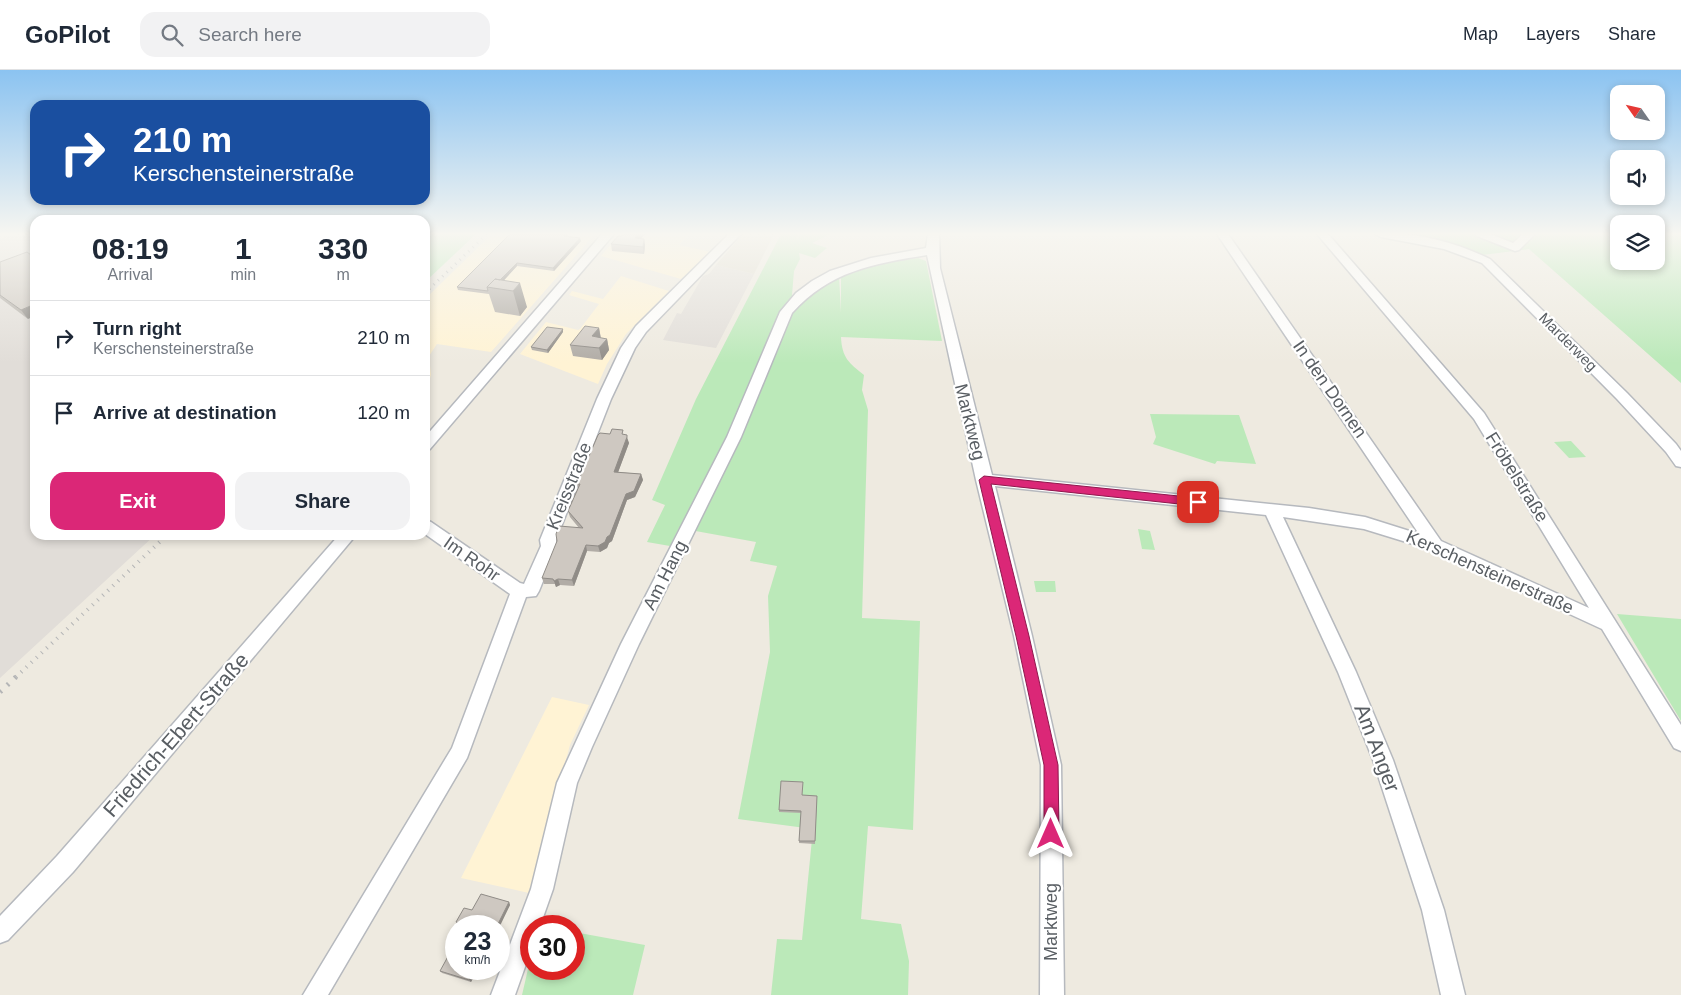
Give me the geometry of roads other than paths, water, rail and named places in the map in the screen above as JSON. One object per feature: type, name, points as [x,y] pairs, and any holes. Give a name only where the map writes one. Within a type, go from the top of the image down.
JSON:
[{"type":"street","points":[[430,440],[571,277]]},
{"type":"street","name":"Kreisstraße","points":[[520,590],[530,591],[549,546],[548,540],[604,399],[628,348],[641,330],[693,277]]},
{"type":"street","name":"Am Hang","points":[[503,995],[542,889],[567,783],[582,747],[630,644],[734,437],[786,312],[796,299],[831,277]]},
{"type":"street","name":"Marktweg","points":[[936,277],[1023,636],[1051,765],[1052,995]]},
{"type":"street","name":"In den Dornen","points":[[1253,277],[1435,544]]},
{"type":"street","name":"Fröbelstraße","points":[[1359,277],[1479,416],[1681,742]]},
{"type":"street","name":"Marderweg","points":[[1502,277],[1622,396],[1671,448],[1681,462]]},
{"type":"street","name":"Kerschensteinerstraße","points":[[984,480],[1318,515],[1365,523],[1435,544],[1607,624]]},
{"type":"street","name":"Am Anger","points":[[1272,510],[1291,556],[1347,673],[1377,745],[1433,912],[1453,995]]},
{"type":"street","name":"Im Rohr","points":[[430,529],[517,590],[520,590]]},
{"type":"street","name":"Friedrich-Ebert-Straße","points":[[0,932],[71,857],[344,540]]},
{"type":"street","points":[[315,995],[460,752],[520,590]]},
{"type":"railway","points":[[430,288],[442,277]]},
{"type":"railway","points":[[16,677],[162,540]]},
{"type":"railway","points":[[0,692],[17,676]]}]
